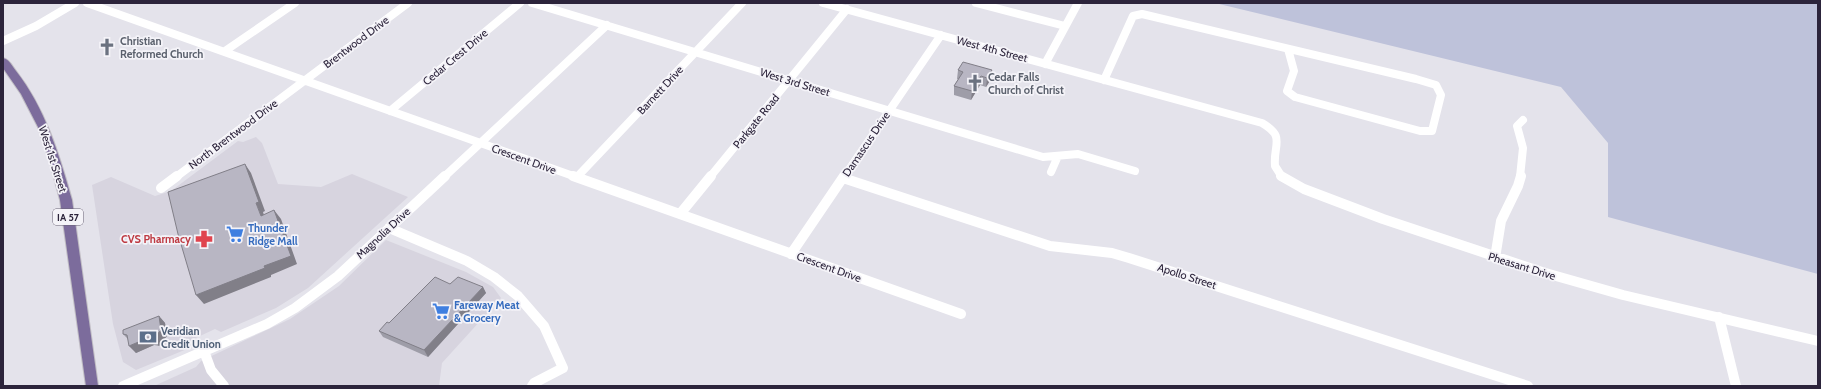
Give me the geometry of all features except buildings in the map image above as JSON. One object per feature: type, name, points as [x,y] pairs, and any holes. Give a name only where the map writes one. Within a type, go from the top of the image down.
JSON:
[{"type":"main road","name":"West 1st Street","points":[[3,61],[30,98],[46,131],[59,170],[66,200],[92,386]]},
{"type":"street","points":[[3,42],[29,30],[75,3]]},
{"type":"street","name":"Crescent Drive","points":[[87,3],[961,314]]},
{"type":"street","points":[[225,52],[295,3]]},
{"type":"street","name":"Brentwood Drive","points":[[304,80],[408,3]]},
{"type":"street","name":"Cedar Crest Drive","points":[[390,111],[520,3]]},
{"type":"street","name":"West 3rd Street","points":[[532,3],[1043,157],[1051,158],[1070,153],[1078,154],[1135,171]]},
{"type":"street","name":"Barnett Drive","points":[[577,178],[742,3]]},
{"type":"street","name":"West 4th Street","points":[[823,3],[1262,123],[1275,132]]},
{"type":"street","points":[[976,3],[1065,26]]},
{"type":"street","points":[[1045,64],[1078,3]]},
{"type":"street","name":"Parkgate Road","points":[[680,214],[847,9]]},
{"type":"street","points":[[1104,80],[1133,16],[1137,14],[1288,49],[1436,85],[1441,94],[1432,131],[1420,131],[1295,97],[1287,91],[1294,71],[1288,49]]},
{"type":"street","name":"Magnolia Drive","points":[[123,386],[267,324],[306,301],[338,276],[606,26]]},
{"type":"street","name":"Damascus Drive","points":[[791,254],[941,35]]},
{"type":"street","name":"North Brentwood Drive","points":[[161,188],[304,80]]},
{"type":"street","points":[[1495,258],[1501,221],[1518,186],[1521,174],[1523,148],[1518,126],[1523,120]]},
{"type":"street","name":"Pheasant Drive","points":[[1275,132],[1279,140],[1274,160],[1275,166],[1277,172],[1291,183],[1405,228],[1495,258],[1617,293],[1818,341]]},
{"type":"street","points":[[1051,172],[1058,156]]},
{"type":"street","name":"Apollo Street","points":[[843,178],[1050,246],[1112,253],[1130,258],[1528,386]]},
{"type":"street","points":[[389,228],[467,261],[494,277],[518,296],[544,326],[563,368],[534,383],[532,386]]},
{"type":"street","points":[[1719,317],[1736,386]]},
{"type":"street","points":[[204,351],[206,362],[213,374],[224,386]]},
{"type":"shaded area","points":[[1215,3],[1818,3],[1818,274],[1608,217],[1608,143],[1561,87]]},
{"type":"shaded area","points":[[256,137],[262,143],[278,184],[321,187],[352,174],[408,197],[308,288],[276,308],[221,332],[215,329],[185,343],[189,346],[187,349],[136,370],[123,362],[113,324],[92,185],[111,177],[155,196],[171,191],[238,141],[243,142]]},
{"type":"shaded area","points":[[386,240],[466,272],[493,287],[501,298],[442,363],[439,386],[154,386],[196,367],[201,361],[290,319],[339,286]]},
{"type":"place","name":"Christian Reformed Church","points":[[107,47]]},
{"type":"place","name":"Cedar Falls Church of Christ","points":[[975,83]]},
{"type":"place","name":"Thunder Ridge Mall","points":[[235,234]]},
{"type":"place","name":"CVS Pharmacy","points":[[204,239]]},
{"type":"place","name":"Fareway Meat & Grocery","points":[[441,311]]},
{"type":"place","name":"Veridian Credit Union","points":[[148,337]]}]
